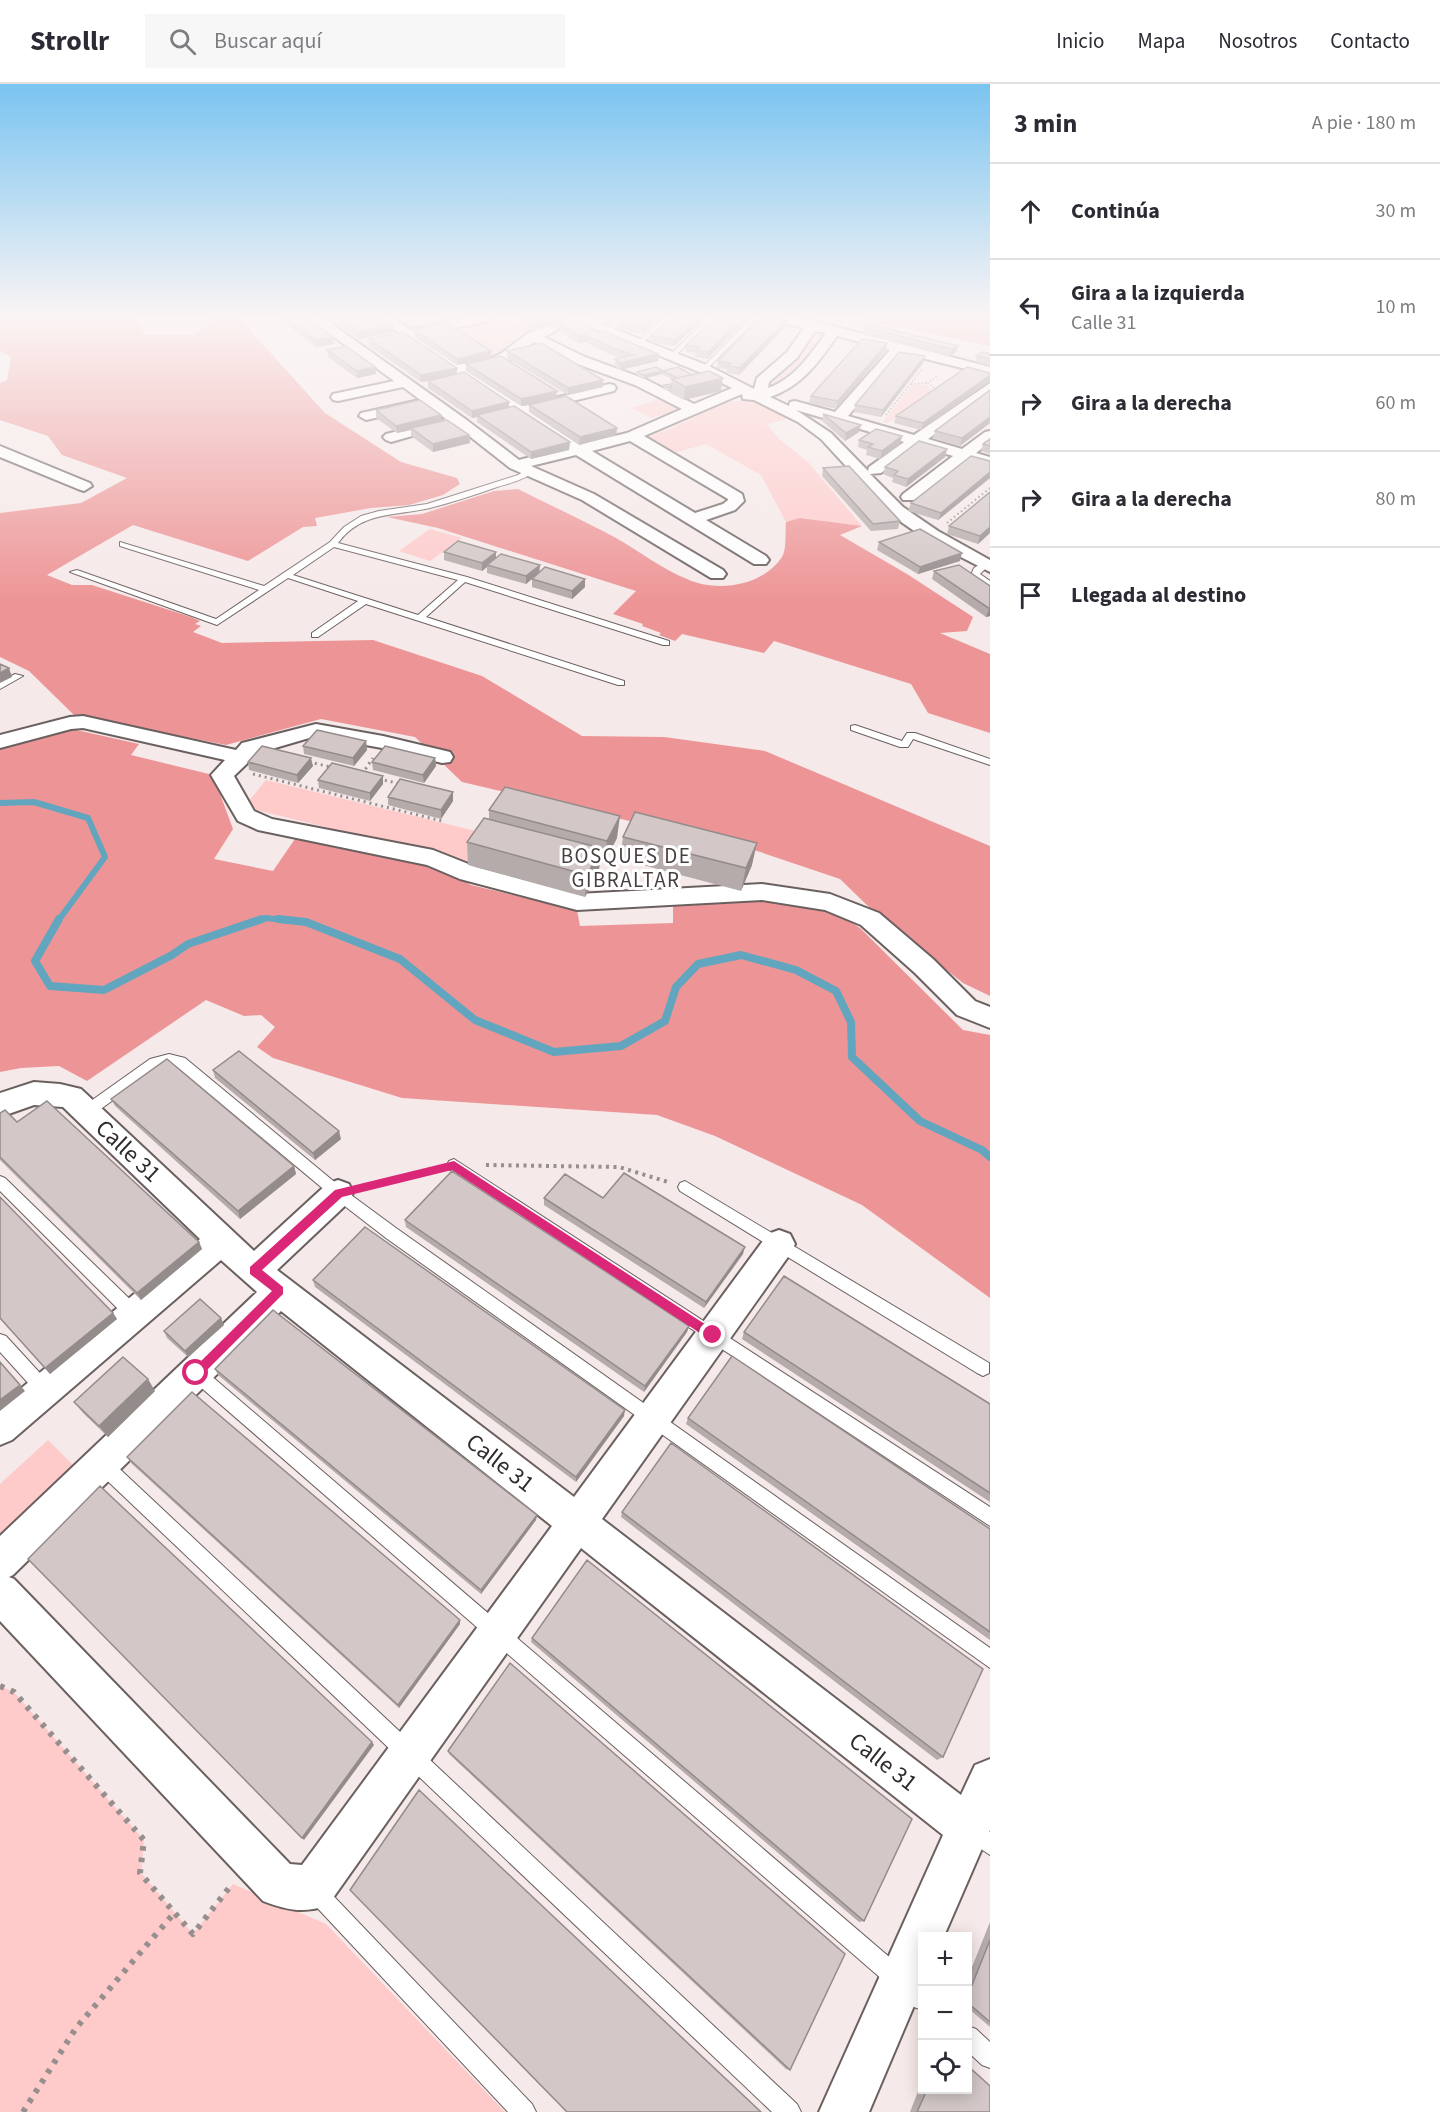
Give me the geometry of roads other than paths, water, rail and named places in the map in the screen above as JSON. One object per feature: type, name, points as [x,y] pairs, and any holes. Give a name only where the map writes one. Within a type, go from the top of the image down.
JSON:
[{"type":"street","points":[[366,416],[386,412]]},
{"type":"street","points":[[445,412],[524,468],[588,497],[717,574]]},
{"type":"street","points":[[391,437],[512,412]]},
{"type":"street","points":[[521,412],[578,449],[760,560]]},
{"type":"street","points":[[524,468],[578,449],[628,437],[686,412]]},
{"type":"street","points":[[790,412],[826,436],[897,511],[932,535],[987,566]]},
{"type":"street","points":[[815,412],[990,462]]},
{"type":"street","points":[[838,418],[844,412]]},
{"type":"street","points":[[875,470],[957,412]]},
{"type":"street","points":[[607,426],[736,497],[736,501],[729,507],[693,519]]},
{"type":"street","points":[[858,439],[873,428]]},
{"type":"street","points":[[909,497],[990,435]]},
{"type":"street","points":[[0,452],[84,486]]},
{"type":"street","points":[[0,742],[70,723],[83,722],[234,762]]},
{"type":"street","points":[[442,757],[384,742],[316,730],[250,748],[222,775],[246,816],[266,825],[433,858],[468,873],[577,902],[762,892],[830,902],[870,920],[924,966],[966,1008],[990,1017]]},
{"type":"street","name":"Calle 31","points":[[0,1107],[13,1099],[42,1092],[71,1097],[267,1281],[979,1837]]},
{"type":"street","points":[[0,1562],[196,1373],[338,1193]]},
{"type":"street","points":[[0,1428],[223,1239]]},
{"type":"street","points":[[0,1593],[279,1885],[312,1889],[779,1244]]},
{"type":"street","points":[[843,2112],[912,1989],[979,1837],[990,1780]]},
{"type":"lane","points":[[74,572],[217,622],[333,544],[339,534],[367,517],[441,502],[521,477],[524,468]]},
{"type":"lane","points":[[123,544],[264,589]]},
{"type":"lane","points":[[333,544],[464,579],[666,643]]},
{"type":"lane","points":[[987,566],[977,570],[975,575],[990,585]]},
{"type":"lane","points":[[286,575],[621,683]]},
{"type":"lane","points":[[420,618],[464,579]]},
{"type":"lane","points":[[315,634],[366,600]]},
{"type":"lane","points":[[0,686],[18,676]]},
{"type":"lane","points":[[855,728],[904,745],[911,735],[990,762]]},
{"type":"lane","points":[[86,1112],[155,1063],[169,1059],[180,1062],[338,1193],[391,1233],[990,1659]]},
{"type":"lane","points":[[454,1165],[990,1517]]},
{"type":"lane","points":[[0,1182],[134,1314]]},
{"type":"lane","points":[[685,1187],[983,1368]]},
{"type":"lane","points":[[0,1341],[44,1389]]},
{"type":"lane","points":[[196,1373],[912,1989]]},
{"type":"lane","points":[[102,1464],[789,2112]]},
{"type":"lane","points":[[312,1889],[524,2112]]},
{"type":"lane","points":[[971,2040],[990,2057]]},
{"type":"waterway","points":[[0,803],[34,802],[88,818],[105,857],[58,921]]},
{"type":"waterway","points":[[258,921],[266,918],[293,921]]},
{"type":"waterway","points":[[59,919],[35,961],[50,986],[104,990],[172,955],[188,944],[262,919]]},
{"type":"waterway","points":[[278,919],[306,922],[400,959],[475,1020],[554,1052],[621,1046],[665,1021],[676,987],[698,964],[741,955],[796,970],[836,991],[851,1022],[852,1057],[920,1121],[982,1150],[990,1157]]},
{"type":"district","name":"BOSQUES DE GIBRALTAR","points":[[626,868]]}]
